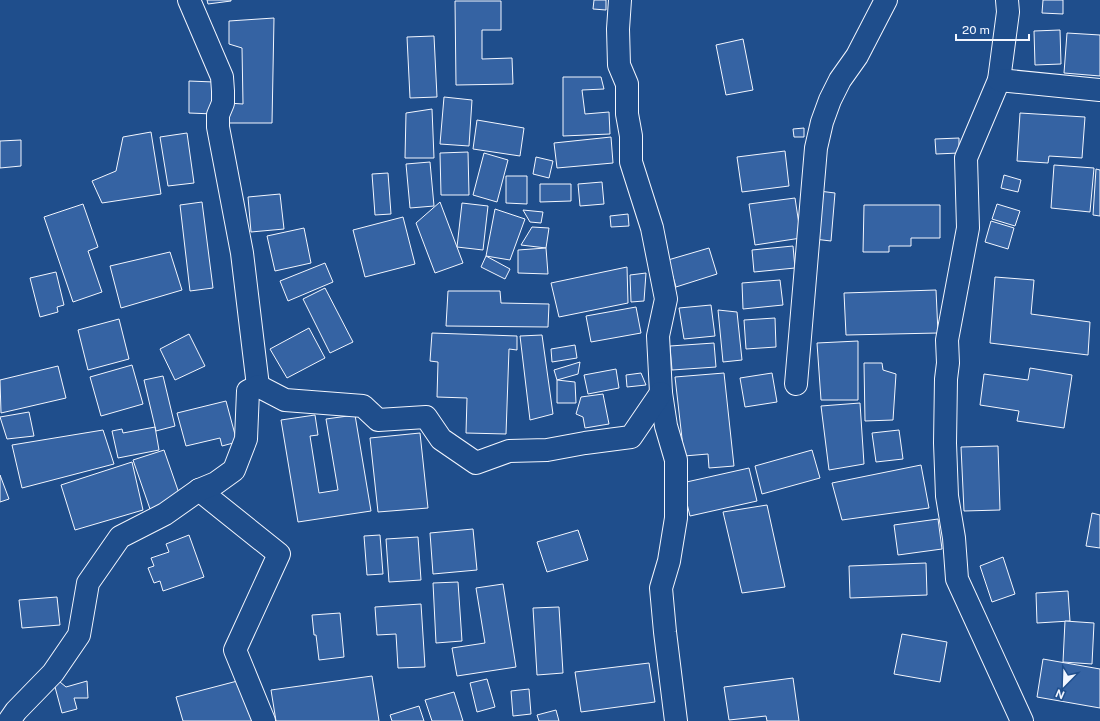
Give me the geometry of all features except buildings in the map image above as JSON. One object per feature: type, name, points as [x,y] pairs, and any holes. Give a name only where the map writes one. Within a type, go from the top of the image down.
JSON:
[{"type":"street","points":[[189,0],[222,77],[223,103],[218,115],[218,127],[242,253],[258,386]]},
{"type":"street","points":[[620,0],[618,29],[619,65],[627,84],[627,114],[631,136],[631,162],[652,228],[666,299],[658,336],[661,393],[666,426],[676,460],[676,518],[670,561],[661,588],[676,721]]},
{"type":"street","points":[[796,384],[815,156],[822,122],[830,100],[840,80],[858,56],[886,0]]},
{"type":"street","points":[[1007,0],[1008,12],[999,80],[966,158],[968,228],[947,340],[948,364],[946,379],[945,429],[947,496],[954,538],[957,579],[1022,721]]},
{"type":"street","points":[[999,80],[1100,90]]},
{"type":"street","points":[[258,386],[285,400],[363,406],[378,420],[426,417],[441,439],[476,463],[509,451],[547,450],[631,437],[661,393]]},
{"type":"street","points":[[9,721],[16,711],[53,673],[79,635],[88,583],[120,537],[165,514],[199,490],[216,483],[234,470],[246,439],[248,391],[258,386]]},
{"type":"street","points":[[199,490],[279,554],[235,650],[264,721]]}]
